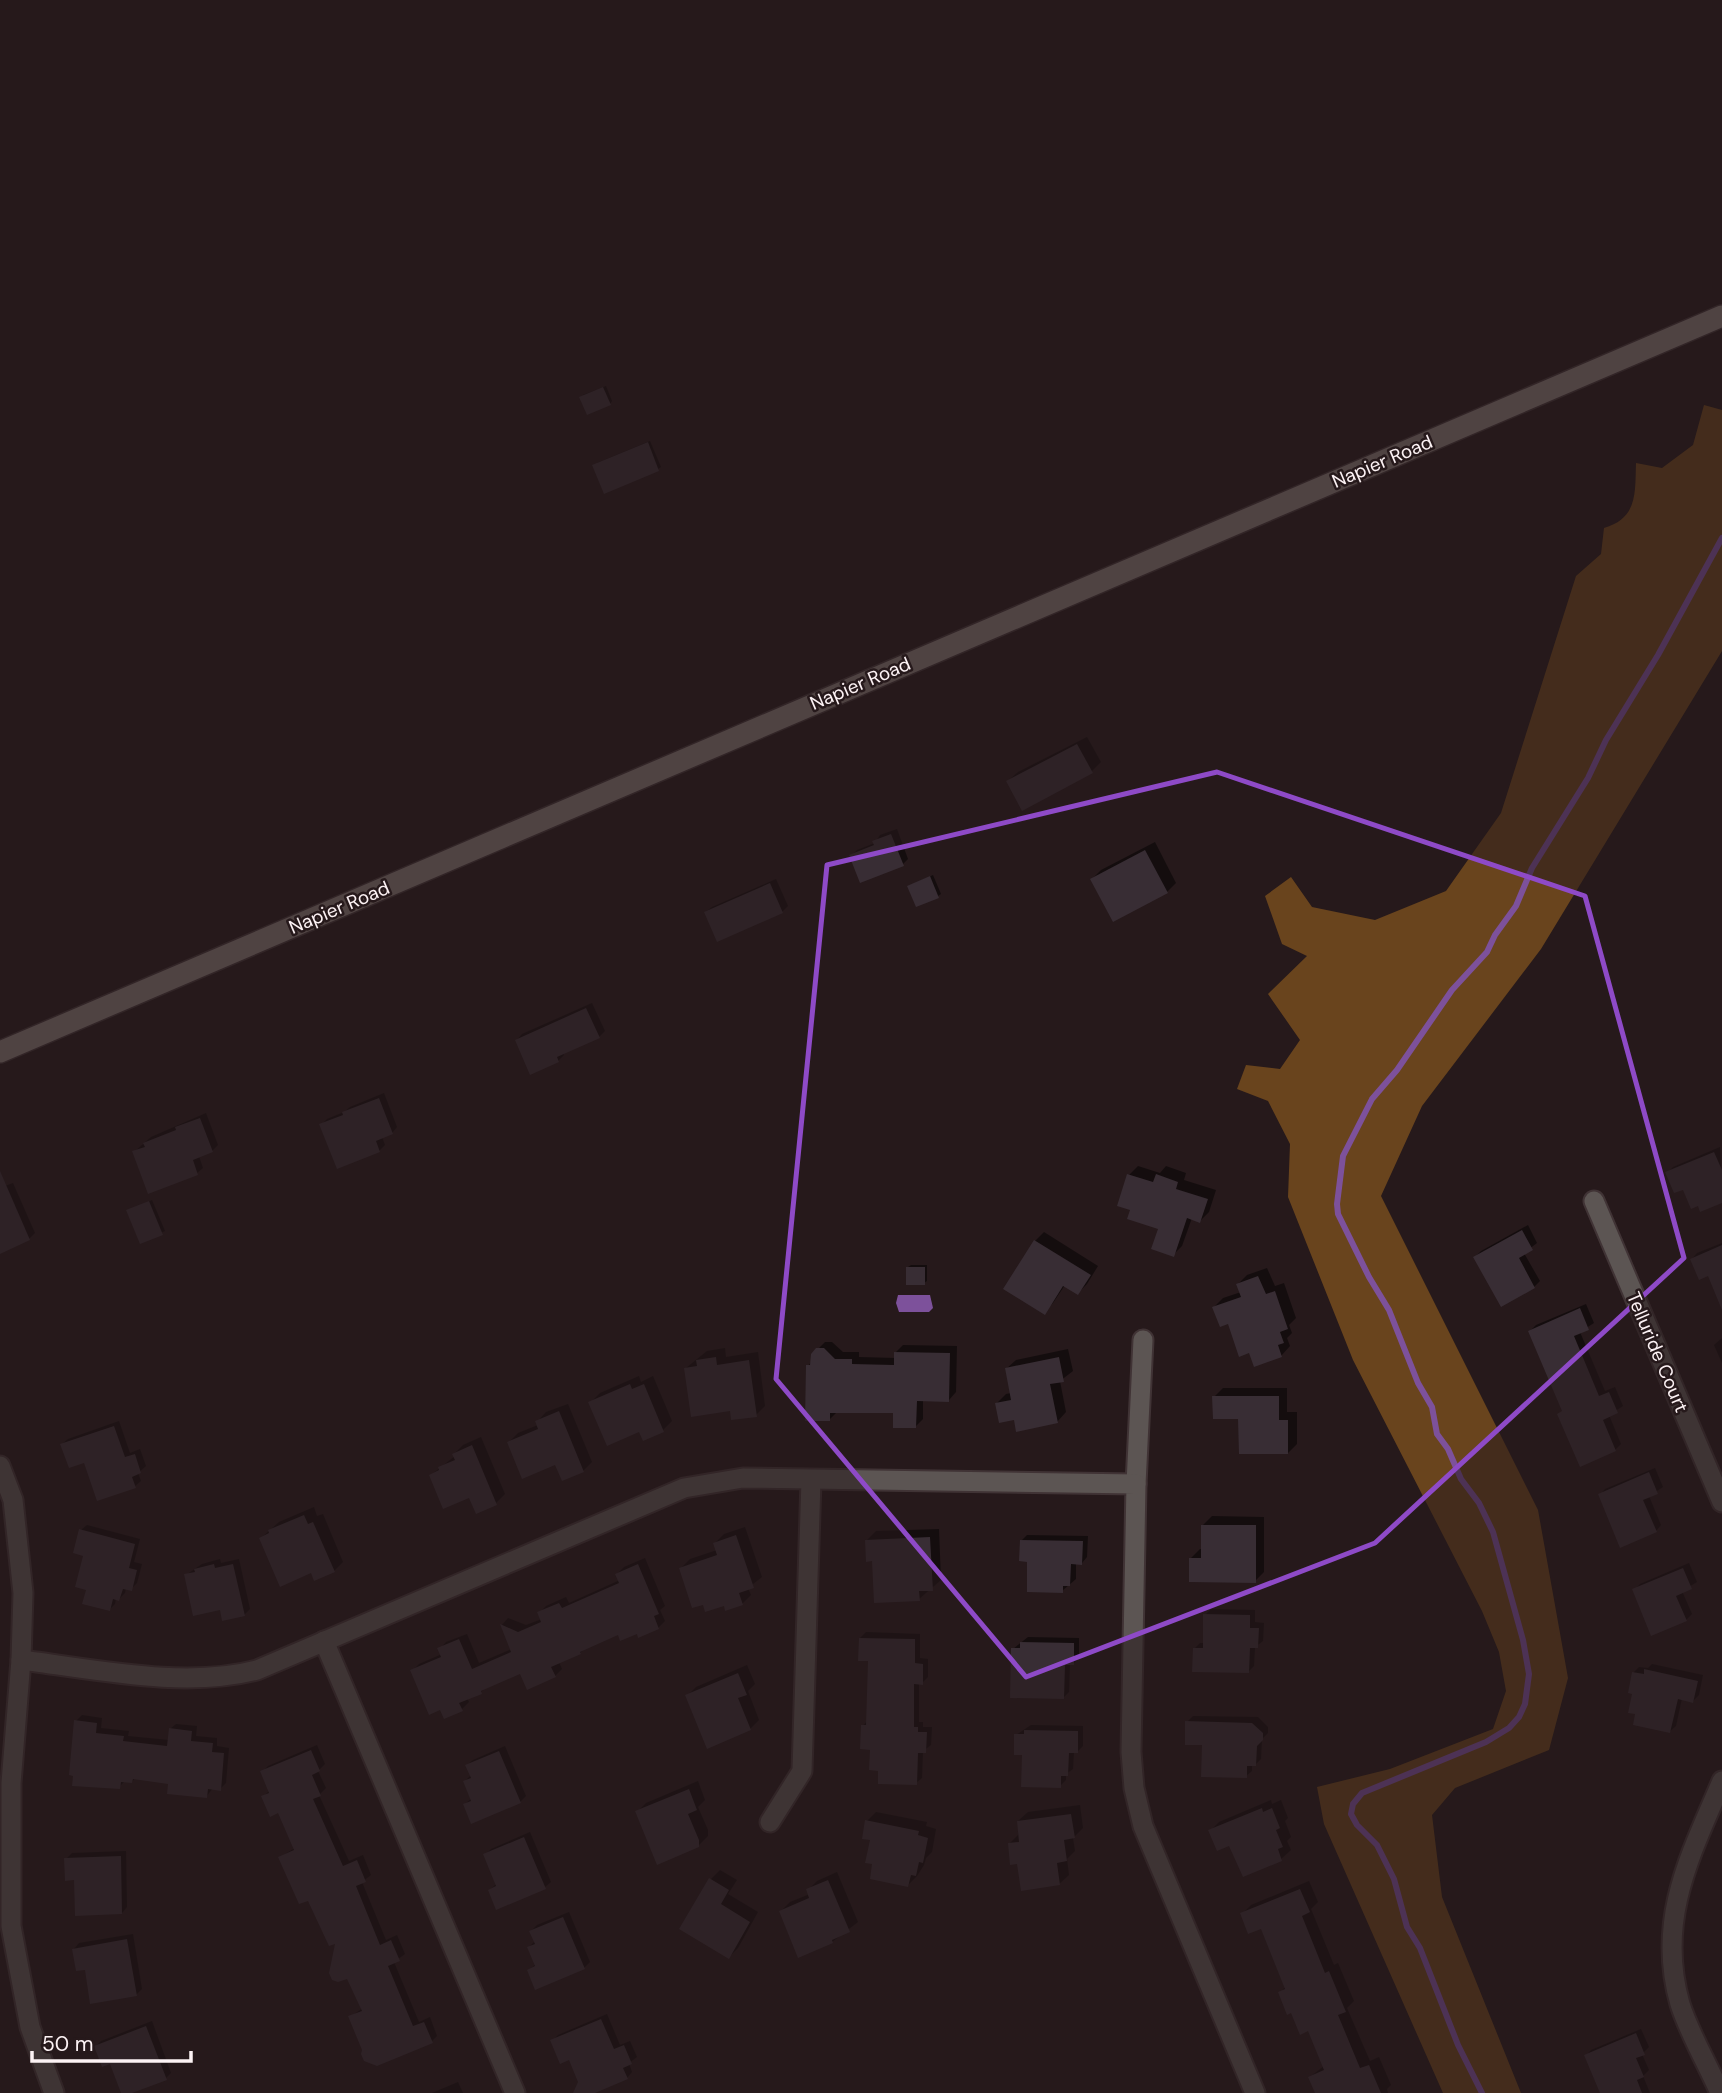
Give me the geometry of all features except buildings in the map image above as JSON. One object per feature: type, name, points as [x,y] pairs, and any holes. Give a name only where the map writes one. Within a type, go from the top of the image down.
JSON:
[{"type":"street","name":"Napier Road","points":[[0,1052],[1722,316]]},
{"type":"street","name":"Telluride Court","points":[[1594,1201],[1722,1502]]},
{"type":"street","points":[[1143,1340],[1136,1484],[1131,1752],[1134,1788],[1143,1826],[1255,2093]]},
{"type":"street","points":[[0,1465],[13,1500],[23,1593],[21,1660],[11,1783],[11,1926],[30,2027],[54,2093]]},
{"type":"street","points":[[21,1660],[154,1676],[221,1677],[257,1670],[684,1488],[743,1478],[1136,1484]]},
{"type":"street","points":[[769,1822],[802,1771],[811,1480]]},
{"type":"street","points":[[324,1641],[515,2093]]},
{"type":"street","points":[[1720,2093],[1681,2005],[1674,1969],[1673,1916],[1683,1872],[1722,1781]]},
{"type":"highlighted area","points":[[1217,772],[1585,896],[1684,1258],[1375,1543],[1026,1677],[776,1379],[827,865]]},
{"type":"shaded area","points":[[1704,405],[1722,410],[1722,651],[1541,949],[1422,1106],[1381,1196],[1538,1510],[1568,1678],[1549,1750],[1455,1788],[1432,1815],[1442,1897],[1521,2093],[1443,2093],[1324,1824],[1317,1787],[1390,1769],[1493,1729],[1506,1691],[1499,1652],[1482,1611],[1353,1360],[1288,1197],[1290,1144],[1268,1101],[1237,1089],[1246,1065],[1280,1069],[1300,1040],[1268,994],[1307,956],[1282,944],[1265,896],[1291,877],[1312,907],[1375,920],[1446,891],[1501,813],[1576,576],[1601,554],[1604,528],[1615,524],[1629,511],[1634,494],[1636,463],[1662,468],[1693,445]]},
{"type":"shaded area","points":[[898,1295],[930,1295],[933,1308],[929,1312],[899,1312],[896,1303]]},
{"type":"waterway","points":[[1482,2093],[1458,2045],[1420,1948],[1407,1927],[1394,1879],[1377,1845],[1357,1825],[1351,1814],[1353,1804],[1362,1793],[1486,1742],[1509,1728],[1519,1717],[1525,1704],[1529,1674],[1523,1640],[1493,1532],[1479,1503],[1461,1479],[1448,1449],[1437,1434],[1432,1407],[1418,1383],[1389,1310],[1369,1277],[1338,1214],[1343,1156],[1372,1099],[1397,1070],[1452,990],[1487,952],[1495,935],[1516,906],[1532,868],[1588,778],[1606,740],[1658,655],[1722,538]]}]
